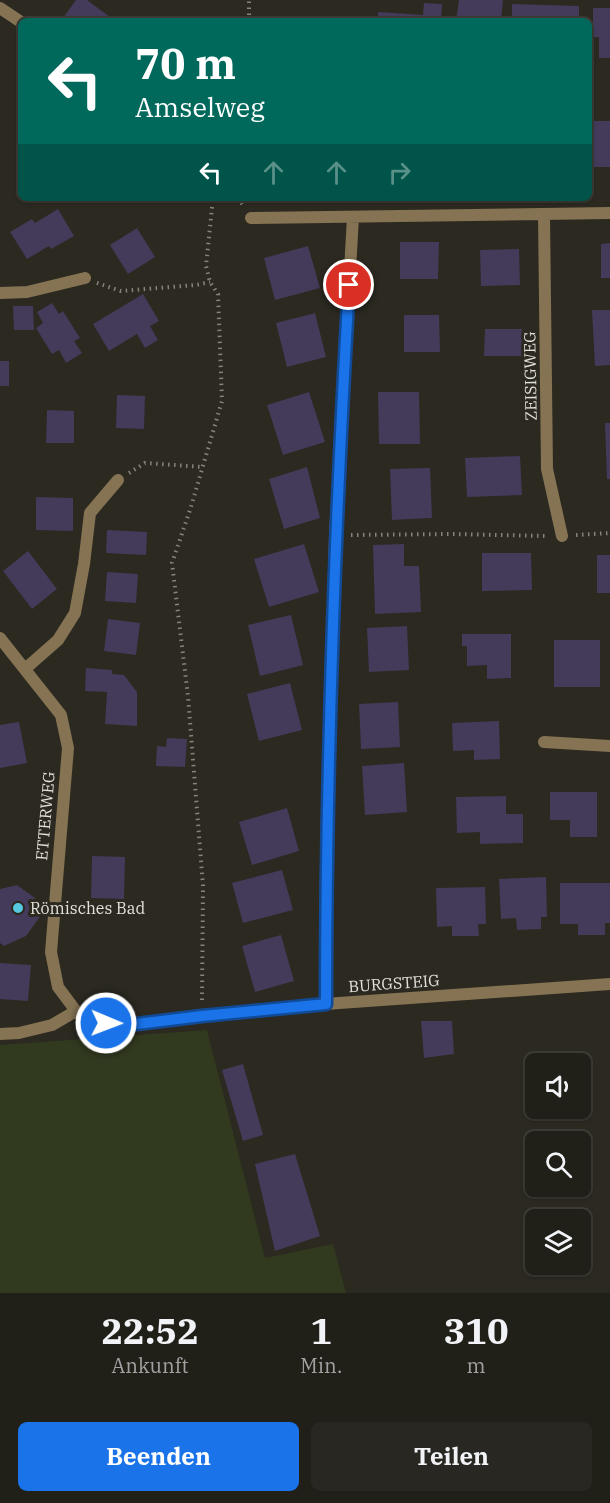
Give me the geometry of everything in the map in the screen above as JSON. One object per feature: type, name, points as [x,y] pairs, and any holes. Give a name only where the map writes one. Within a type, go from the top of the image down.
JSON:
[{"type":"street","points":[[0,8],[18,19]]},
{"type":"street","points":[[251,218],[610,213]]},
{"type":"street","name":"ZEISIGWEG","points":[[544,215],[547,469],[562,536]]},
{"type":"street","points":[[326,1004],[326,861],[335,535],[353,217]]},
{"type":"street","points":[[0,292],[27,292],[85,278]]},
{"type":"street","points":[[25,669],[58,640],[75,613],[90,513],[118,480]]},
{"type":"street","name":"ETTERWEG","points":[[0,638],[61,715],[68,748],[51,952],[58,987],[76,1011]]},
{"type":"street","points":[[544,742],[610,746]]},
{"type":"street","name":"BURGSTEIG","points":[[76,1011],[92,1021],[120,1026],[326,1004],[610,984]]},
{"type":"street","points":[[0,1034],[19,1033],[52,1025],[76,1011]]},
{"type":"path","points":[[249,0],[249,18]]},
{"type":"path","points":[[202,1016],[203,886],[188,696],[172,563],[222,401],[218,294],[210,282],[206,266],[213,201]]},
{"type":"path","points":[[85,278],[121,291],[210,282]]},
{"type":"path","points":[[118,480],[146,463],[203,467]]},
{"type":"path","points":[[335,535],[562,536],[610,533]]},
{"type":"green space","points":[[207,1030],[265,1258],[333,1244],[346,1293],[0,1293],[0,1045]]},
{"type":"building","points":[[76,0],[87,0],[110,17],[109,18],[63,18]]},
{"type":"building","points":[[459,0],[503,0],[501,18],[456,18]]},
{"type":"building","points":[[424,3],[442,4],[441,18],[378,18],[378,12],[423,15]]},
{"type":"building","points":[[512,4],[579,6],[579,18],[512,18]]},
{"type":"building","points":[[593,8],[610,8],[610,58],[599,58],[599,37],[593,37]]},
{"type":"building","points":[[592,121],[610,121],[610,167],[592,167]]},
{"type":"building","points":[[58,209],[74,236],[51,249],[49,246],[27,259],[10,232],[32,219],[35,223]]},
{"type":"building","points":[[137,228],[155,257],[128,274],[110,245]]},
{"type":"building","points":[[400,242],[439,242],[438,279],[400,279]]},
{"type":"building","points":[[610,243],[610,278],[601,278],[601,244]]},
{"type":"building","points":[[308,246],[320,288],[275,300],[264,258]]},
{"type":"building","points":[[519,249],[520,285],[481,286],[480,250]]},
{"type":"building","points":[[143,294],[159,321],[150,326],[158,340],[145,348],[137,334],[109,351],[93,324]]},
{"type":"building","points":[[52,303],[59,314],[63,311],[80,338],[74,341],[82,353],[66,363],[59,350],[52,354],[36,328],[43,323],[37,312]]},
{"type":"building","points":[[13,306],[33,306],[34,330],[14,330]]},
{"type":"building","points":[[592,310],[610,310],[610,365],[595,366]]},
{"type":"building","points":[[315,313],[326,357],[287,367],[276,323]]},
{"type":"building","points":[[404,315],[439,315],[440,352],[404,352]]},
{"type":"building","points":[[485,329],[522,329],[522,356],[484,356]]},
{"type":"building","points":[[0,361],[9,361],[9,386],[0,386]]},
{"type":"building","points":[[309,392],[325,442],[283,455],[267,405]]},
{"type":"building","points":[[378,392],[419,392],[420,444],[379,444]]},
{"type":"building","points":[[117,395],[145,396],[144,429],[116,428]]},
{"type":"building","points":[[47,410],[74,411],[74,443],[46,443]]},
{"type":"building","points":[[605,423],[610,423],[610,479],[607,479]]},
{"type":"building","points":[[520,456],[522,495],[467,497],[465,458]]},
{"type":"building","points":[[307,467],[320,518],[284,529],[269,479]]},
{"type":"building","points":[[430,468],[432,518],[392,520],[390,469]]},
{"type":"building","points":[[36,497],[73,498],[73,531],[36,530]]},
{"type":"building","points":[[107,530],[147,532],[146,555],[106,553]]},
{"type":"building","points":[[304,544],[319,592],[269,607],[254,559]]},
{"type":"building","points":[[404,544],[404,566],[419,566],[421,612],[375,614],[373,545]]},
{"type":"building","points":[[28,551],[57,589],[32,609],[3,571]]},
{"type":"building","points":[[482,553],[531,553],[532,590],[482,591]]},
{"type":"building","points":[[597,555],[610,555],[610,593],[597,593]]},
{"type":"building","points":[[107,572],[138,574],[136,603],[105,601]]},
{"type":"building","points":[[291,615],[303,665],[260,676],[248,625]]},
{"type":"building","points":[[108,619],[140,623],[136,655],[104,651]]},
{"type":"building","points":[[407,626],[409,670],[369,672],[367,628]]},
{"type":"building","points":[[462,634],[511,634],[511,678],[487,679],[487,665],[467,666],[467,646],[462,646]]},
{"type":"building","points":[[554,640],[600,640],[600,687],[554,687]]},
{"type":"building","points":[[86,668],[112,670],[112,674],[124,675],[137,692],[137,726],[105,724],[107,692],[85,691]]},
{"type":"building","points":[[290,683],[302,730],[259,741],[247,694]]},
{"type":"building","points":[[398,702],[400,747],[361,749],[359,704]]},
{"type":"building","points":[[499,721],[500,759],[474,760],[474,750],[453,751],[452,723]]},
{"type":"building","points":[[19,722],[27,763],[0,768],[0,725]]},
{"type":"building","points":[[167,738],[187,739],[185,767],[156,766],[157,746],[166,747]]},
{"type":"building","points":[[404,763],[407,812],[365,815],[362,766]]},
{"type":"building","points":[[550,792],[597,792],[597,837],[570,837],[570,820],[550,820]]},
{"type":"building","points":[[506,796],[506,814],[523,814],[523,843],[480,844],[480,832],[457,833],[456,797]]},
{"type":"building","points":[[287,808],[299,851],[252,865],[239,822]]},
{"type":"building","points":[[92,856],[125,857],[124,899],[91,898]]},
{"type":"building","points":[[282,870],[293,910],[243,923],[232,883]]},
{"type":"building","points":[[546,877],[547,917],[541,917],[541,929],[517,930],[516,918],[501,919],[499,879]]},
{"type":"building","points":[[560,883],[610,883],[610,923],[605,923],[605,935],[578,935],[578,924],[560,924]]},
{"type":"building","name":"Römisches Bad","points":[[17,885],[35,898],[39,918],[26,936],[4,946],[0,943],[0,889]]},
{"type":"building","points":[[485,887],[486,924],[478,924],[479,936],[452,936],[452,926],[437,927],[436,888]]},
{"type":"building","points":[[281,935],[294,981],[255,992],[242,946]]},
{"type":"building","points":[[0,963],[31,965],[28,1001],[0,999]]},
{"type":"building","points":[[421,1021],[452,1021],[454,1054],[424,1058]]},
{"type":"building","points":[[243,1064],[263,1135],[243,1141],[222,1070]]},
{"type":"building","points":[[295,1154],[320,1236],[275,1251],[255,1164]]},
{"type":"place","name":"Römisches Bad","points":[[18,908]]},
{"type":"route","points":[[106,1023],[120,1026],[326,1004],[326,861],[335,535],[349,285]]}]
